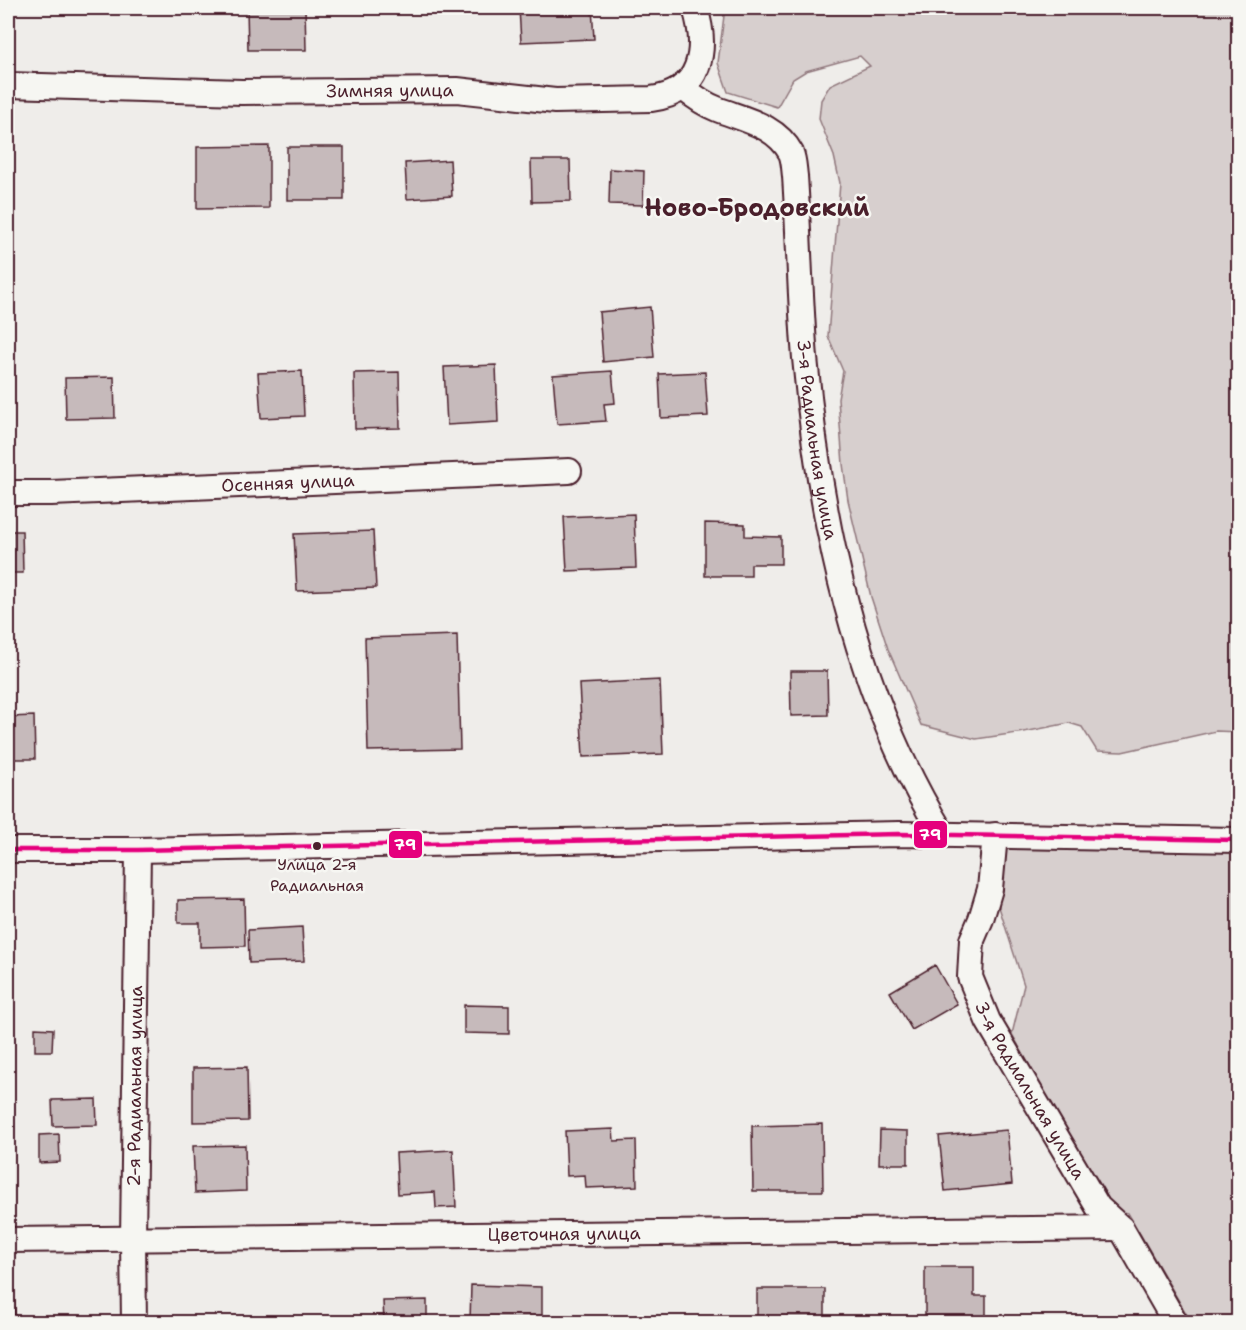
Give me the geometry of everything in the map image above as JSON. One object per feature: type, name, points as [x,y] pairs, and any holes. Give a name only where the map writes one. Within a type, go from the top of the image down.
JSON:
[{"type":"street","points":[[682,87],[691,78],[701,58],[700,31],[695,8]]},
{"type":"street","name":"Зимняя улица","points":[[8,85],[242,92],[457,90],[555,101],[665,98],[682,87]]},
{"type":"street","name":"3-я Радиальная улица","points":[[682,87],[697,100],[768,129],[781,139],[792,155],[805,358],[817,450],[837,568],[867,670],[886,722],[923,801],[943,835]]},
{"type":"street","name":"Осенняя улица","points":[[8,493],[63,493],[568,471]]},
{"type":"street","points":[[8,850],[138,850],[943,835],[1239,840]]},
{"type":"street","name":"3-я Радиальная улица","points":[[995,835],[990,889],[972,940],[970,978],[988,1021],[1098,1207],[1121,1228],[1175,1323]]},
{"type":"street","name":"2-я Радиальная улица","points":[[134,1323],[138,850]]},
{"type":"street","name":"Цветочная улица","points":[[8,1240],[1121,1228]]},
{"type":"shaded area","points":[[725,8],[1238,8],[1238,732],[1216,731],[1122,752],[1097,751],[1082,727],[1069,723],[976,739],[921,725],[888,649],[871,597],[848,500],[843,464],[838,399],[843,371],[828,336],[840,183],[834,156],[819,119],[821,100],[830,85],[870,66],[860,56],[806,71],[793,79],[777,107],[728,92],[718,63]]},
{"type":"shaded area","points":[[1002,848],[1238,850],[1238,1322],[1191,1322],[1128,1213],[1111,1210],[1012,1034],[1024,985],[999,907]]},
{"type":"building","points":[[247,8],[305,8],[306,50],[248,50]]},
{"type":"building","points":[[519,8],[592,8],[594,39],[521,42]]},
{"type":"building","points":[[269,146],[269,208],[197,209],[197,147]]},
{"type":"building","points":[[287,147],[344,147],[344,200],[287,200]]},
{"type":"building","points":[[450,160],[452,196],[407,199],[405,163]]},
{"type":"building","points":[[531,160],[570,160],[571,201],[532,202]]},
{"type":"building","points":[[610,169],[644,171],[643,205],[609,204]]},
{"type":"building","points":[[650,307],[654,357],[603,362],[599,312]]},
{"type":"building","points":[[496,365],[498,422],[447,425],[444,367]]},
{"type":"building","points":[[302,371],[304,416],[261,418],[258,373]]},
{"type":"building","points":[[612,371],[615,403],[604,404],[606,421],[557,424],[553,375]]},
{"type":"building","points":[[399,372],[400,428],[355,429],[354,373]]},
{"type":"building","points":[[705,372],[708,416],[661,418],[659,374]]},
{"type":"building","points":[[114,377],[115,418],[66,419],[65,378]]},
{"type":"building","points":[[634,514],[636,568],[567,571],[564,517]]},
{"type":"building","points":[[705,523],[745,524],[745,536],[781,537],[781,564],[751,564],[751,576],[705,576]]},
{"type":"building","points":[[8,531],[22,531],[23,573],[8,573]]},
{"type":"building","points":[[373,531],[376,588],[297,591],[294,534]]},
{"type":"building","points":[[457,635],[460,749],[368,751],[365,638]]},
{"type":"building","points":[[790,671],[827,671],[828,715],[791,716]]},
{"type":"building","points":[[660,680],[663,754],[583,757],[579,684]]},
{"type":"building","points":[[34,716],[35,759],[8,759],[8,717]]},
{"type":"building","points":[[244,899],[245,946],[200,947],[200,923],[178,923],[178,900]]},
{"type":"building","points":[[302,927],[304,961],[249,963],[248,930]]},
{"type":"building","points":[[935,965],[957,1004],[912,1030],[890,992]]},
{"type":"building","points":[[464,1005],[509,1006],[509,1034],[464,1033]]},
{"type":"building","points":[[35,1028],[53,1029],[52,1051],[35,1051]]},
{"type":"building","points":[[247,1067],[248,1121],[193,1122],[193,1068]]},
{"type":"building","points":[[96,1099],[97,1125],[53,1126],[52,1100]]},
{"type":"building","points":[[822,1124],[823,1191],[753,1191],[752,1126]]},
{"type":"building","points":[[613,1129],[614,1141],[636,1140],[637,1186],[586,1188],[585,1175],[567,1176],[565,1131]]},
{"type":"building","points":[[880,1130],[908,1131],[908,1164],[879,1164]]},
{"type":"building","points":[[1007,1130],[1012,1184],[945,1191],[939,1136]]},
{"type":"building","points":[[59,1134],[60,1162],[39,1163],[39,1135]]},
{"type":"building","points":[[245,1145],[246,1191],[195,1193],[193,1146]]},
{"type":"building","points":[[453,1150],[456,1207],[436,1208],[435,1192],[398,1194],[396,1153]]},
{"type":"building","points":[[925,1267],[974,1267],[974,1296],[986,1296],[986,1322],[925,1322]]},
{"type":"building","points":[[471,1285],[542,1287],[542,1322],[470,1322]]},
{"type":"building","points":[[757,1289],[825,1289],[825,1322],[757,1322]]},
{"type":"building","points":[[8,1291],[14,1291],[15,1322],[8,1322]]},
{"type":"building","points":[[427,1300],[427,1322],[384,1322],[383,1301]]},
{"type":"transit line","name":"79","points":[[8,850],[138,850],[899,834],[1238,840]]},
{"type":"place","name":"Улица 2-я Радиальная","points":[[317,846]]},
{"type":"district","name":"Ново-Бродовский","points":[[757,208]]}]
